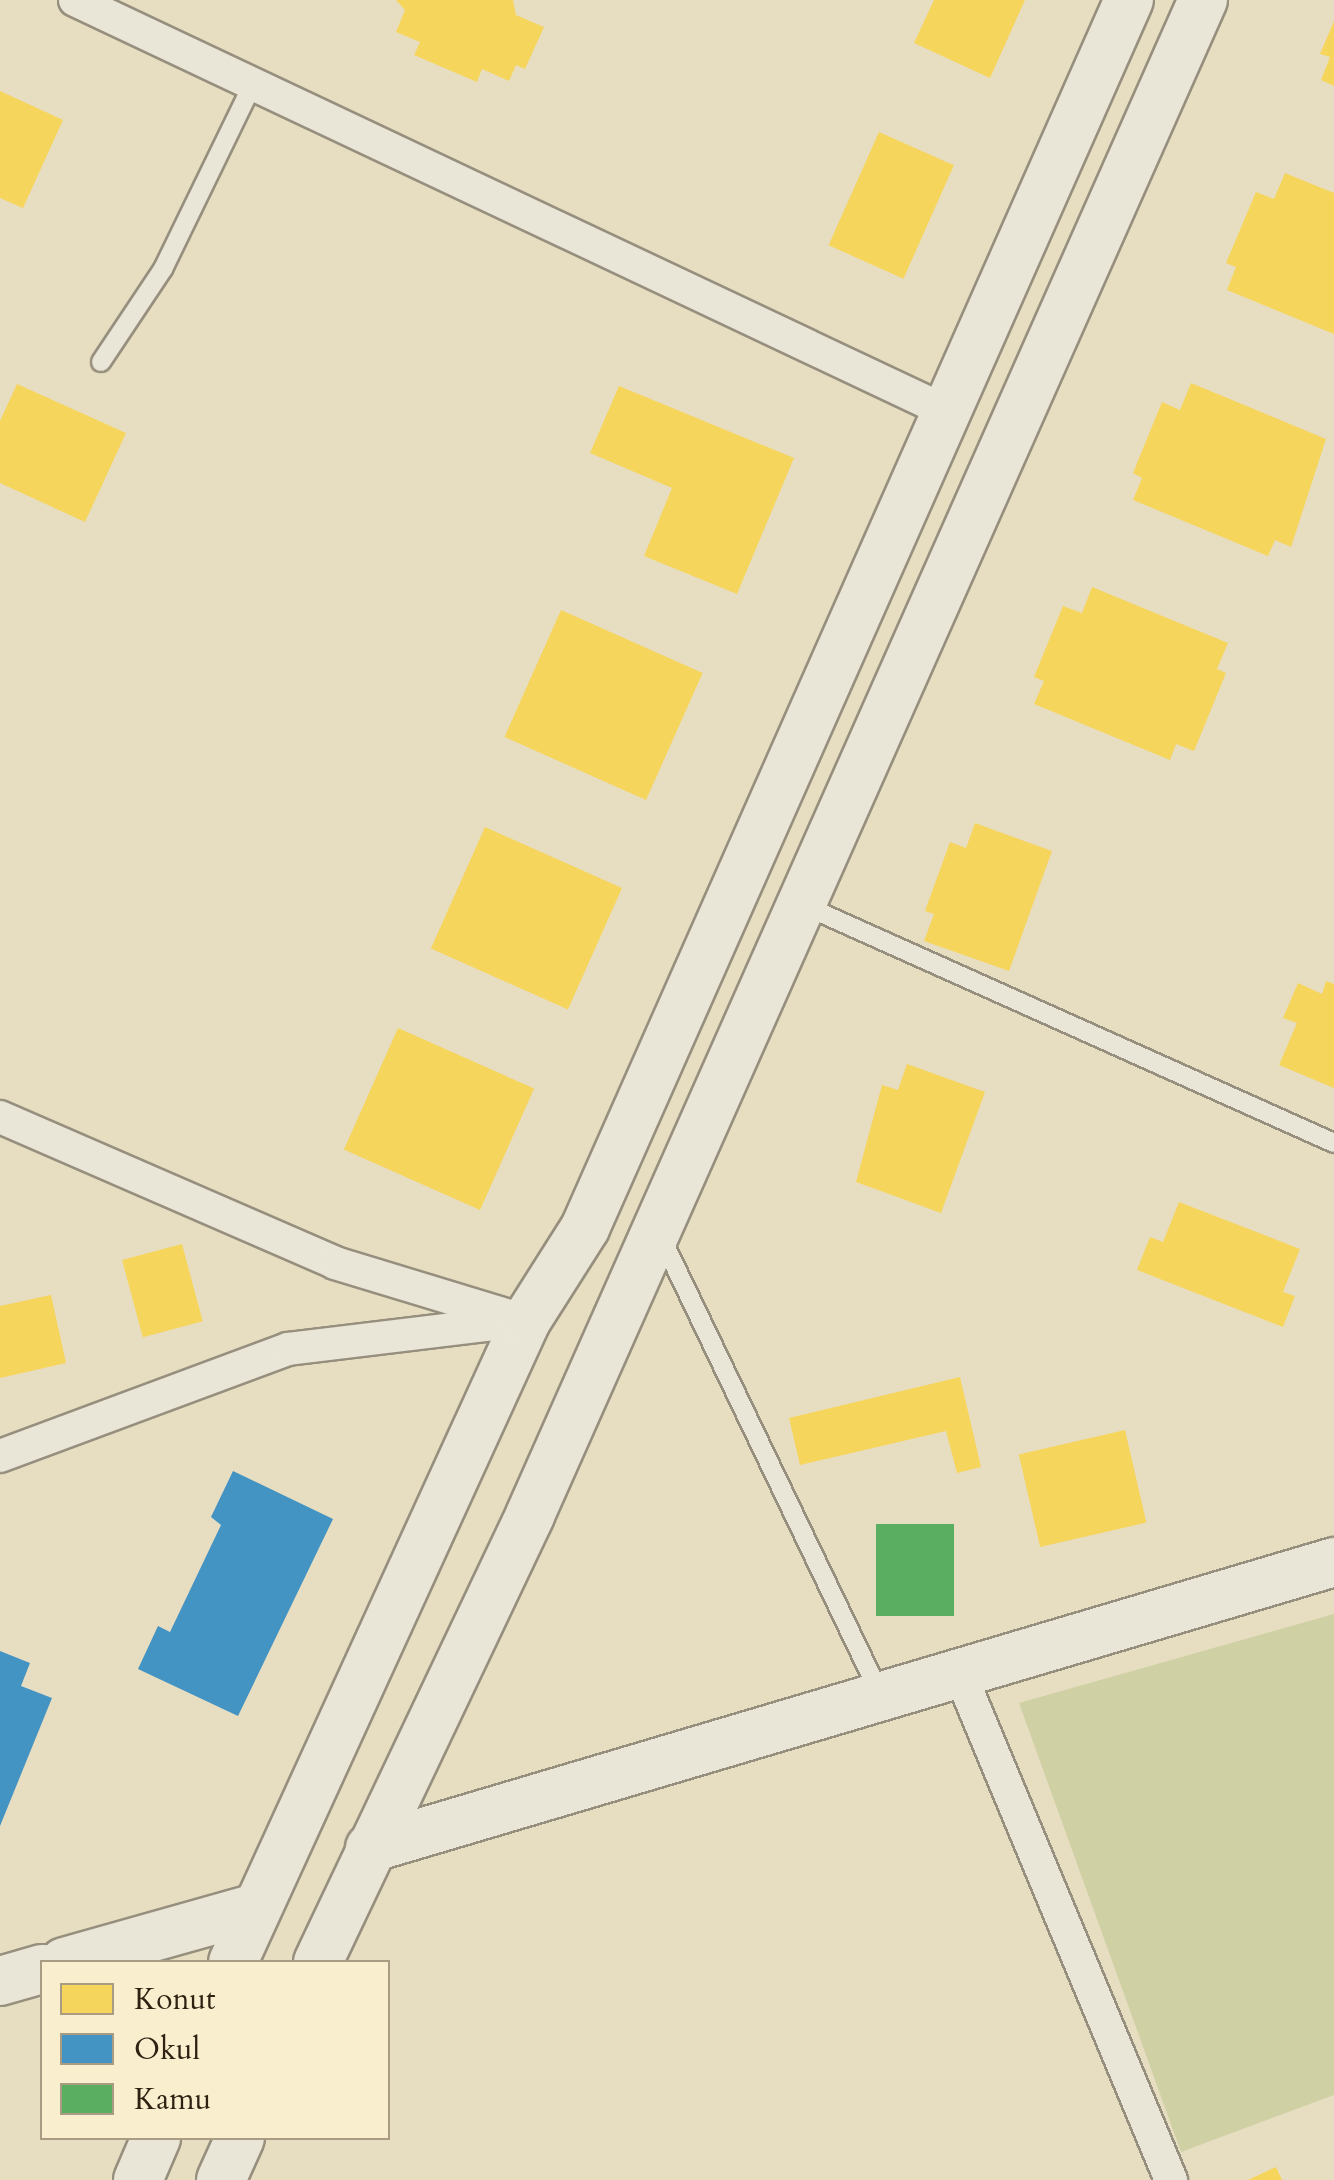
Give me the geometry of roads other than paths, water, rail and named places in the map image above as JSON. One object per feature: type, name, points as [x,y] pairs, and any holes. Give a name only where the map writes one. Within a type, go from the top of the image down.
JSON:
[{"type":"main road","points":[[234,1960],[526,1320],[585,1228],[950,413],[1128,0]]},
{"type":"main road","points":[[319,1960],[657,1228],[1203,0]]},
{"type":"main road","points":[[370,1848],[958,1670],[1334,1562]]},
{"type":"main road","points":[[71,1960],[256,1908]]},
{"type":"main road","points":[[0,1981],[40,1970]]},
{"type":"main road","points":[[138,2180],[155,2140]]},
{"type":"main road","points":[[221,2180],[239,2140]]},
{"type":"street","points":[[75,0],[950,413]]},
{"type":"street","points":[[0,1117],[335,1263],[526,1320]]},
{"type":"street","points":[[0,1456],[288,1348],[526,1320]]},
{"type":"street","points":[[958,1670],[1171,2180]]},
{"type":"lane","points":[[102,362],[163,269],[252,84]]},
{"type":"lane","points":[[800,904],[1334,1143]]},
{"type":"lane","points":[[657,1228],[880,1694]]}]
